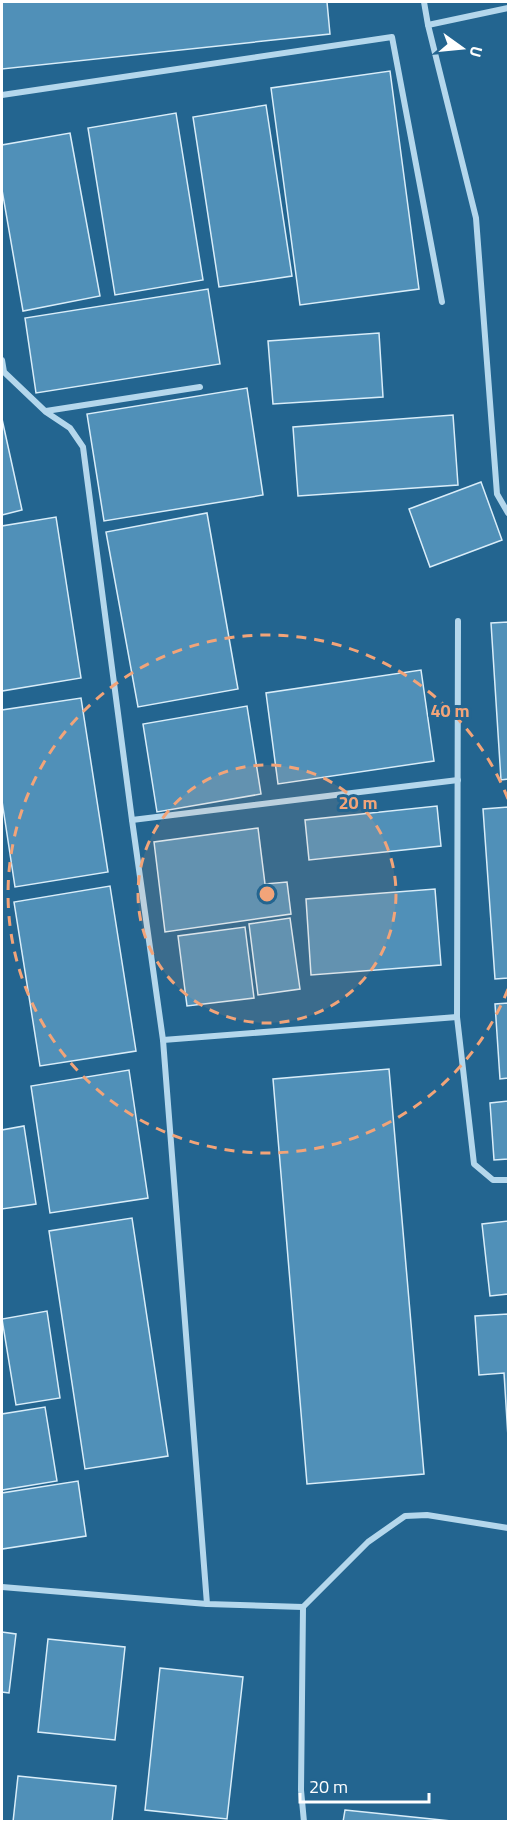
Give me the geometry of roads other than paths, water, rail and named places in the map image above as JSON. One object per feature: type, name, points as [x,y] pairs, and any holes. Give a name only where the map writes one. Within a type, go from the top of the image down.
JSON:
[{"type":"street","points":[[424,2],[476,218],[497,494],[508,513]]},
{"type":"street","points":[[428,25],[508,8]]},
{"type":"street","points":[[2,95],[392,37],[442,302]]},
{"type":"street","points":[[2,360],[3,372],[46,412],[70,428],[83,447],[163,1040],[207,1604]]},
{"type":"street","points":[[46,412],[200,387]]},
{"type":"street","points":[[458,621],[457,1017],[474,1164],[494,1180],[508,1180]]},
{"type":"street","points":[[132,820],[458,780]]},
{"type":"street","points":[[163,1040],[457,1017]]},
{"type":"street","points":[[304,1821],[301,1790],[303,1607],[368,1542],[405,1516],[427,1515],[508,1528]]},
{"type":"street","points":[[2,1587],[207,1604],[303,1607]]}]
